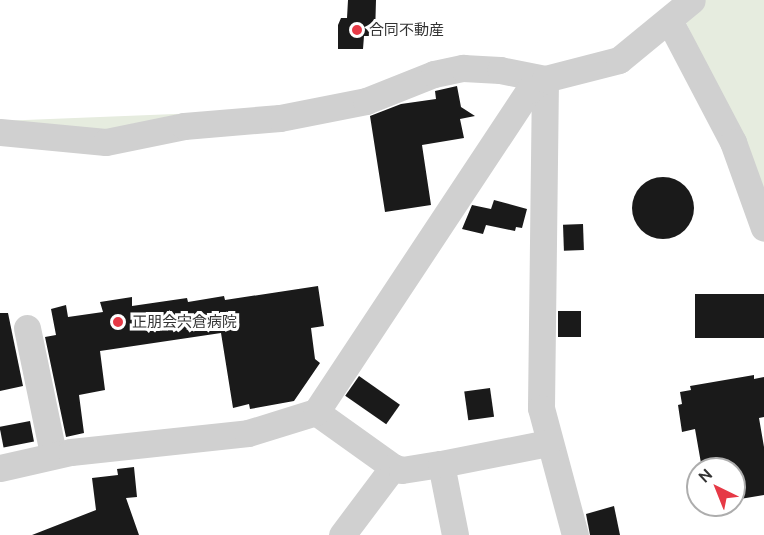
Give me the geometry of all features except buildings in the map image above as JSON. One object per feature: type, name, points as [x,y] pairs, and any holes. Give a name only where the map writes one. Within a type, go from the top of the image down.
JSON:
[{"type":"street","points":[[0,468],[53,454],[248,433],[316,412],[529,90],[545,79],[619,60],[692,0]]},
{"type":"street","points":[[669,20],[733,142],[764,228]]},
{"type":"street","points":[[0,132],[106,142],[184,126],[280,117],[366,101],[434,74],[463,68],[500,70],[545,79]]},
{"type":"street","points":[[545,79],[541,408],[548,443],[575,535]]},
{"type":"street","points":[[27,328],[53,454]]},
{"type":"street","points":[[316,412],[393,467],[402,470],[548,443]]},
{"type":"street","points":[[441,464],[455,535]]},
{"type":"street","points":[[342,535],[393,467]]},
{"type":"shaded area","points":[[705,0],[764,0],[764,194],[684,18]]},
{"type":"shaded area","points":[[297,109],[105,136],[0,121]]},
{"type":"place","name":"合同不動産","points":[[357,30]]},
{"type":"place","name":"正朋会宍倉病院","points":[[118,322]]}]
